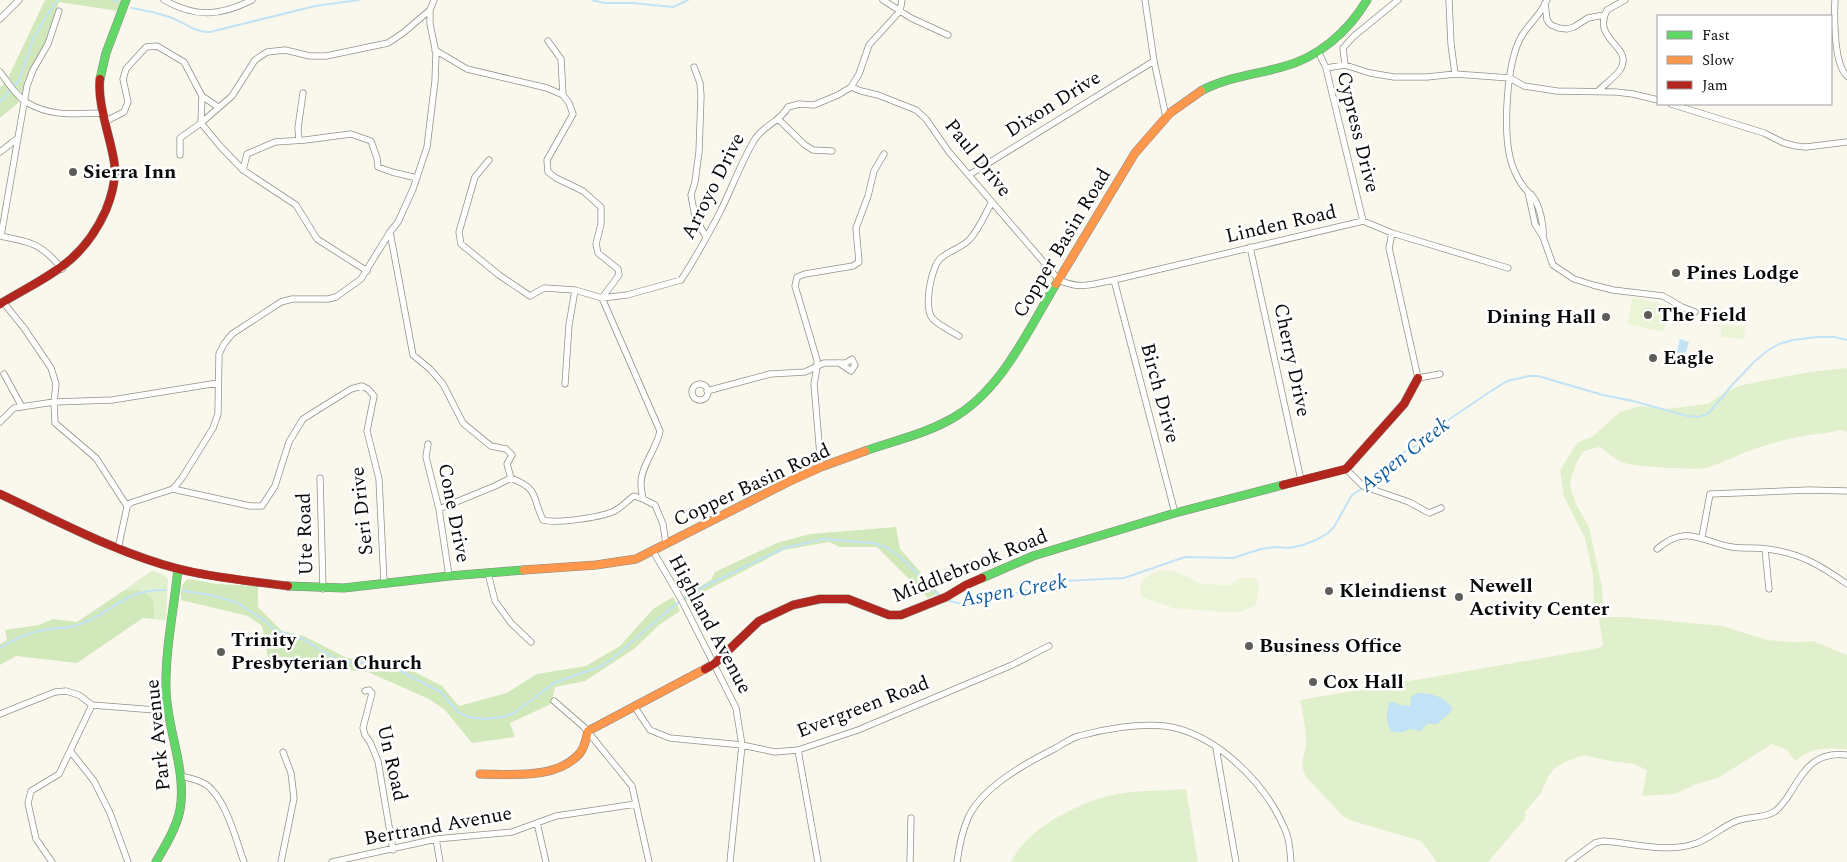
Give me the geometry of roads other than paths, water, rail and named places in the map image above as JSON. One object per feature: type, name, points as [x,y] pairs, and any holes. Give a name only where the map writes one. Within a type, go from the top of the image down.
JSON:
[{"type":"street","points":[[0,19],[19,0]]},
{"type":"street","points":[[126,0],[102,62],[99,89],[102,113],[111,141],[115,169],[112,194],[101,223],[90,240],[62,269],[2,303],[24,328],[51,368],[56,384],[54,402],[55,423],[96,458],[128,506]]},
{"type":"street","points":[[164,0],[185,10],[202,12],[233,9],[252,0]]},
{"type":"street","points":[[118,549],[130,503],[173,489],[214,428],[218,414],[219,354],[232,334],[281,302],[292,299],[328,299],[336,297],[362,279],[398,222],[417,178],[427,147],[431,124],[435,82],[435,50],[430,24],[430,10],[434,0]]},
{"type":"street","points":[[883,0],[948,36]]},
{"type":"street","points":[[851,87],[859,74],[869,45],[900,11],[902,0]]},
{"type":"street","points":[[1145,0],[1154,61],[1166,117]]},
{"type":"street","name":"Copper Basin Road","points":[[0,494],[118,549],[178,569],[216,577],[323,589],[449,576],[622,562],[653,551],[821,467],[931,428],[952,419],[974,403],[1005,369],[1135,153],[1166,117],[1188,99],[1214,84],[1242,75],[1292,64],[1318,50],[1331,42],[1348,27],[1366,0]]},
{"type":"street","points":[[1345,65],[1343,48],[1354,36],[1398,0]]},
{"type":"street","points":[[1450,0],[1451,44],[1455,74]]},
{"type":"street","points":[[1597,92],[1619,71],[1622,65],[1623,58],[1620,51],[1609,39],[1602,25],[1607,10],[1625,0]]},
{"type":"street","points":[[1835,0],[1836,33],[1841,68],[1847,76]]},
{"type":"street","points":[[1546,2],[1547,20],[1551,25],[1559,28],[1567,29],[1574,27],[1588,18],[1604,15]]},
{"type":"street","points":[[1546,2],[1520,39],[1516,49],[1510,78],[1506,129],[1507,143],[1514,171],[1528,192],[1535,224],[1543,237],[1553,265],[1574,279],[1613,290],[1663,296],[1694,312]]},
{"type":"street","points":[[180,155],[180,138],[201,123],[232,96],[255,60],[266,52],[285,50],[303,55],[326,56],[388,43],[430,10]]},
{"type":"street","points":[[59,11],[48,44],[33,70],[27,86],[1,236],[35,244],[46,251],[62,269]]},
{"type":"street","points":[[548,41],[561,59],[563,95]]},
{"type":"street","points":[[106,121],[124,112],[128,102],[123,79],[126,69],[146,47],[157,46],[184,62],[202,96],[218,107]]},
{"type":"street","points":[[435,50],[466,69],[547,88],[563,95],[570,103],[573,114],[547,160],[548,172],[583,191],[601,207],[601,224],[596,244],[598,253],[618,269],[619,275],[602,298]]},
{"type":"street","name":"Cypress Drive","points":[[1318,50],[1326,68],[1363,221]]},
{"type":"street","name":"Dixon Drive","points":[[969,175],[1154,61]]},
{"type":"street","points":[[1326,68],[1345,65],[1370,73],[1394,76],[1427,77],[1455,74],[1510,78],[1524,86],[1557,91],[1633,94],[1657,100]]},
{"type":"street","points":[[694,67],[700,83],[701,96],[699,152],[691,196],[695,217],[706,237]]},
{"type":"street","points":[[0,72],[24,101],[51,112],[64,115],[102,113]]},
{"type":"street","name":"Arroyo Drive","points":[[602,298],[627,295],[681,280],[706,237],[755,139],[766,125],[783,116],[788,108],[799,104],[814,106],[851,87]]},
{"type":"street","name":"Paul Drive","points":[[851,87],[916,110],[926,119],[949,152],[1059,280]]},
{"type":"street","points":[[299,140],[298,128],[304,93]]},
{"type":"street","points":[[202,96],[201,123],[220,146],[243,170],[296,205],[317,239],[367,270]]},
{"type":"street","points":[[1674,105],[1764,133],[1784,144],[1806,147],[1847,142]]},
{"type":"street","points":[[778,119],[805,145],[813,150],[832,151]]},
{"type":"street","points":[[243,170],[247,154],[252,150],[275,142],[350,134],[358,135],[371,141],[378,167],[417,178]]},
{"type":"street","points":[[0,152],[18,138]]},
{"type":"street","points":[[821,467],[814,384],[817,367],[815,353],[795,286],[797,277],[805,274],[853,266],[859,262],[856,228],[868,196],[874,172],[884,154]]},
{"type":"street","points":[[489,160],[475,177],[459,232],[461,244],[499,275],[530,296],[544,288],[575,290],[602,298],[660,431],[658,442],[648,461],[641,482],[643,499]]},
{"type":"street","points":[[958,336],[932,318],[928,310],[935,264],[941,257],[962,246],[971,238],[992,202]]},
{"type":"street","name":"Linden Road","points":[[1059,280],[1071,286],[1082,287],[1363,221],[1392,233],[1508,268]]},
{"type":"street","points":[[390,232],[412,355],[430,369],[443,384],[463,423],[491,446],[506,449],[512,455],[508,464],[511,478]]},
{"type":"street","points":[[1392,233],[1389,248],[1418,378],[1404,404],[1346,468],[1363,486],[1409,502],[1429,513],[1441,508]]},
{"type":"street","name":"Cherry Drive","points":[[1250,248],[1301,480]]},
{"type":"street","name":"Birch Drive","points":[[1114,280],[1175,513]]},
{"type":"street","points":[[564,384],[569,325],[575,290]]},
{"type":"street","points":[[707,391],[770,374],[805,372],[824,363],[842,362]]},
{"type":"street","points":[[4,374],[22,406]]},
{"type":"street","points":[[1418,378],[1440,374]]},
{"type":"street","points":[[0,422],[14,408],[22,406],[54,402],[112,400],[218,383]]},
{"type":"street","name":"Seri Drive","points":[[173,489],[250,506],[262,506],[275,486],[289,442],[302,419],[351,389],[362,386],[368,389],[374,396],[366,431],[379,479],[384,583]]},
{"type":"street","name":"Cone Drive","points":[[428,444],[426,457],[439,509],[449,576]]},
{"type":"street","name":"Middlebrook Road","points":[[588,731],[714,664],[759,622],[793,605],[820,600],[848,599],[889,615],[901,615],[946,597],[966,585],[1033,556],[1175,513],[1346,468]]},
{"type":"street","name":"Ute Road","points":[[320,478],[323,589]]},
{"type":"street","points":[[439,509],[511,478],[526,484],[534,494],[543,520],[549,521],[600,515],[615,511],[634,496],[655,505],[663,524],[666,544]]},
{"type":"street","points":[[1702,537],[1710,494],[1809,490],[1847,491]]},
{"type":"street","points":[[1657,549],[1668,540],[1680,535],[1689,534],[1733,547],[1782,551],[1809,559],[1829,570],[1847,584]]},
{"type":"street","points":[[1765,549],[1768,589]]},
{"type":"street","name":"Highland Avenue","points":[[653,551],[736,708],[742,745],[730,862]]},
{"type":"street","name":"Park Avenue","points":[[156,862],[172,832],[180,810],[180,776],[168,711],[166,689],[178,569]]},
{"type":"street","points":[[488,573],[495,601],[511,622],[531,642]]},
{"type":"street","name":"Evergreen Road","points":[[634,706],[650,730],[670,738],[742,745],[775,752],[798,750],[858,730],[1012,665],[1049,646]]},
{"type":"street","name":"Un Road","points":[[365,691],[369,690],[372,693],[363,728],[378,761],[392,850]]},
{"type":"street","points":[[0,714],[55,692],[66,691],[79,696],[92,705],[168,711]]},
{"type":"street","points":[[554,701],[588,731],[632,786],[649,862]]},
{"type":"street","points":[[52,862],[36,838],[28,802],[31,791],[59,774],[92,705]]},
{"type":"street","points":[[957,862],[959,846],[968,817],[984,796],[1024,765],[1078,736],[1131,726],[1166,726],[1197,736],[1242,766],[1262,790],[1286,832],[1290,846],[1291,862]]},
{"type":"street","points":[[480,774],[550,771],[579,754],[584,746],[588,731]]},
{"type":"street","points":[[1216,748],[1236,862]]},
{"type":"street","points":[[798,750],[818,862]]},
{"type":"street","points":[[71,752],[94,781],[106,805],[128,862]]},
{"type":"street","points":[[281,862],[294,798],[291,773],[283,752]]},
{"type":"street","points":[[1569,862],[1595,843],[1603,841],[1669,848],[1698,842],[1736,821],[1775,812],[1808,766],[1818,759],[1830,755],[1847,755]]},
{"type":"street","points":[[180,776],[191,778],[211,788],[222,802],[244,862]]},
{"type":"street","name":"Bertrand Avenue","points":[[332,862],[344,861],[436,839],[512,832],[556,816],[636,804]]},
{"type":"street","points":[[910,862],[911,818]]},
{"type":"street","points":[[537,823],[546,862]]},
{"type":"street","points":[[436,839],[440,862]]},
{"type":"water","points":[[1680,339],[1689,342],[1685,355],[1690,356],[1688,362],[1675,358]]},
{"type":"water","points":[[1417,693],[1441,698],[1452,708],[1451,712],[1437,724],[1427,724],[1421,731],[1409,729],[1404,732],[1392,732],[1387,718],[1389,703],[1394,702],[1399,705],[1410,706],[1411,697]]},
{"type":"waterway","points":[[0,102],[19,81],[34,37],[57,0]]},
{"type":"waterway","points":[[131,8],[149,11],[172,18],[204,32],[210,32],[315,6],[359,0]]},
{"type":"waterway","points":[[592,0],[604,3],[632,3],[673,7],[688,0]]},
{"type":"waterway","name":"Aspen Creek","points":[[1367,485],[1403,453],[1421,443],[1435,429],[1507,381],[1538,376],[1603,395],[1687,416],[1699,417],[1709,413],[1754,362],[1779,344],[1817,337],[1835,337],[1847,340]]},
{"type":"waterway","name":"Aspen Creek","points":[[946,600],[961,604],[992,599],[1063,581],[1124,578],[1185,557],[1233,558],[1261,549],[1289,548],[1303,545],[1328,533],[1334,527],[1352,495],[1363,488]]},
{"type":"waterway","name":"Aspen Creek","points":[[184,591],[211,595],[236,602],[267,622],[274,630],[303,639],[338,661],[385,665],[399,670],[442,693],[458,712],[468,717],[485,719],[503,717],[514,713],[554,683],[601,666],[693,592],[784,548],[823,539],[873,543],[887,548],[899,556],[940,596]]},
{"type":"waterway","name":"Aspen Creek","points":[[0,648],[17,638],[31,633],[78,625],[139,594],[166,590]]},
{"type":"place","name":"Sierra Inn","points":[[73,172]]},
{"type":"place","name":"Pines Lodge","points":[[1676,273]]},
{"type":"place","name":"The Field","points":[[1648,315]]},
{"type":"place","name":"Dining Hall","points":[[1606,317]]},
{"type":"place","name":"Eagle","points":[[1653,358]]},
{"type":"place","name":"Kleindienst","points":[[1329,591]]},
{"type":"place","name":"Newell Activity Center","points":[[1459,597]]},
{"type":"place","name":"Business Office","points":[[1249,646]]},
{"type":"place","name":"Trinity Presbyterian Church","points":[[221,652]]},
{"type":"place","name":"Cox Hall","points":[[1313,682]]}]
